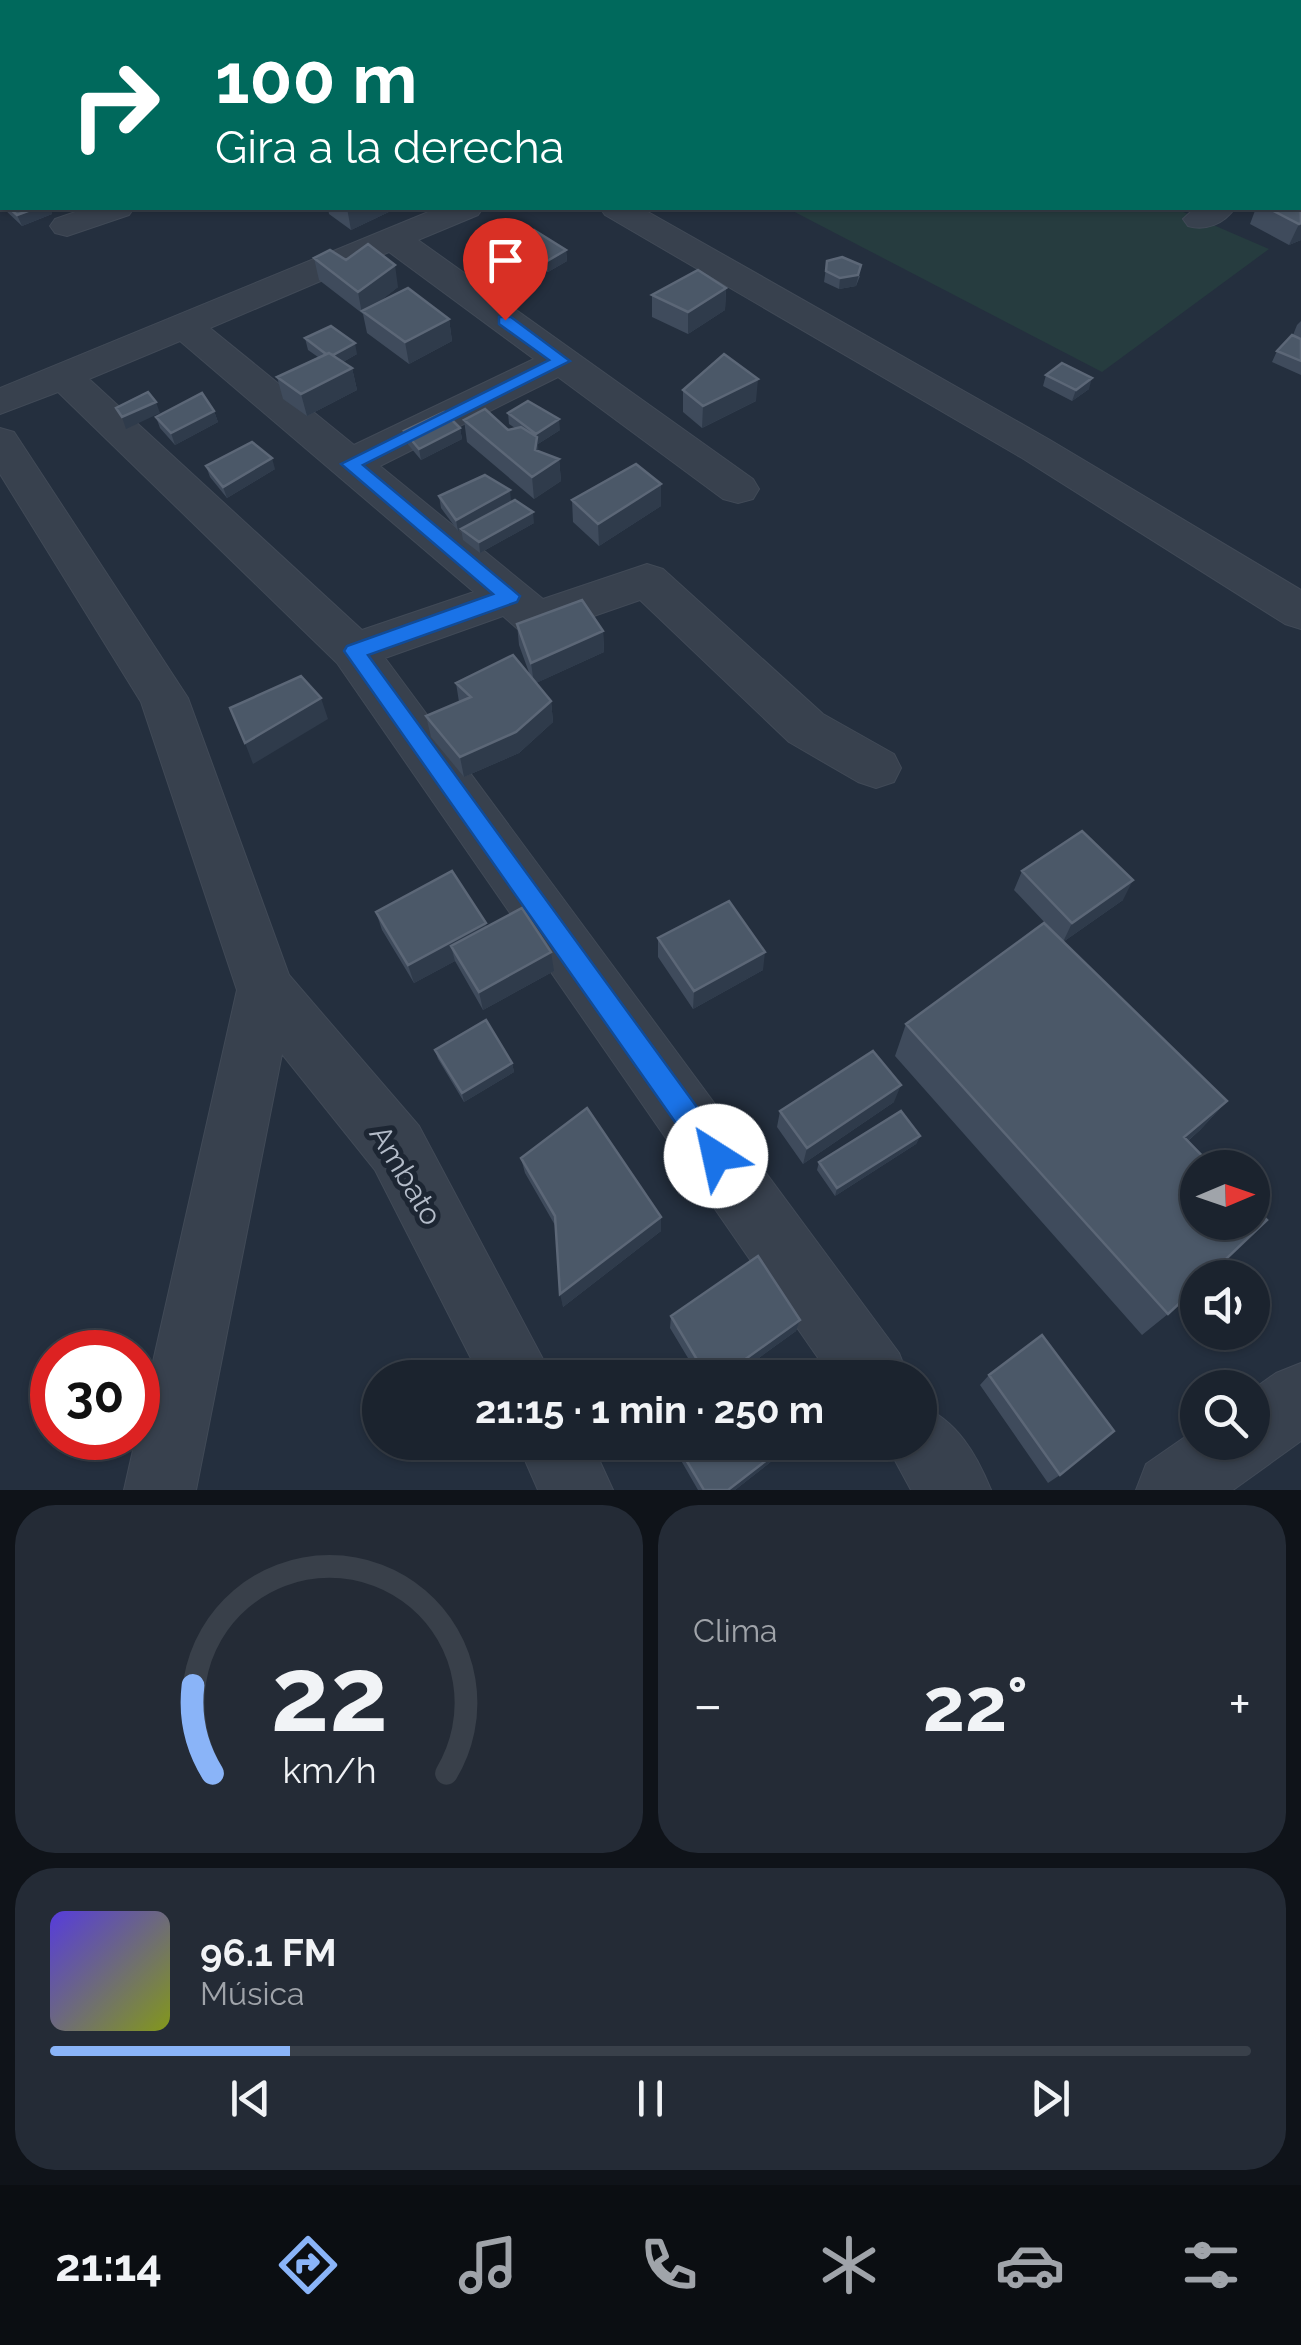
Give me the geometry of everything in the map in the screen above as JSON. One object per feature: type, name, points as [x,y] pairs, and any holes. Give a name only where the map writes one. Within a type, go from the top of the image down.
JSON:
[{"type":"street","points":[[67,226],[111,210]]},
{"type":"street","points":[[620,210],[1036,449],[1301,612]]},
{"type":"street","points":[[0,402],[392,238],[447,211]]},
{"type":"street","points":[[392,238],[738,490]]},
{"type":"street","points":[[184,325],[536,619],[647,580],[806,728],[876,768]]},
{"type":"street","points":[[350,464],[561,361]]},
{"type":"street","points":[[62,376],[354,651],[861,1360]]},
{"type":"street","points":[[0,441],[164,698],[266,990],[160,1490]]},
{"type":"street","points":[[354,651],[510,596]]},
{"type":"street","name":"Ambato","points":[[266,990],[397,1148],[509,1360]]},
{"type":"street","points":[[1270,1420],[1301,1398]]},
{"type":"street","points":[[561,1460],[577,1490]]},
{"type":"street","points":[[934,1460],[955,1490]]},
{"type":"street","points":[[1172,1490],[1214,1460]]},
{"type":"green space","points":[[791,210],[1179,210],[1269,249],[1102,372]]},
{"type":"building","points":[[1272,210],[1301,210],[1299,224]]},
{"type":"building","points":[[534,230],[566,250],[547,261],[508,242]]},
{"type":"building","points":[[368,244],[395,265],[358,292],[314,258],[330,250],[346,260]]},
{"type":"building","points":[[842,257],[861,265],[858,275],[840,278],[826,271],[827,261]]},
{"type":"building","points":[[698,270],[726,288],[688,312],[652,295]]},
{"type":"building","points":[[408,288],[449,319],[405,342],[362,311]]},
{"type":"building","points":[[331,326],[355,343],[333,355],[305,338]]},
{"type":"building","points":[[1292,335],[1301,339],[1301,361],[1277,351]]},
{"type":"building","points":[[329,353],[352,368],[301,394],[277,377]]},
{"type":"building","points":[[724,354],[758,379],[703,406],[683,390]]},
{"type":"building","points":[[1062,363],[1092,378],[1076,390],[1046,375]]},
{"type":"building","points":[[148,392],[156,402],[122,417],[116,408]]},
{"type":"building","points":[[202,393],[214,411],[171,433],[156,417]]},
{"type":"building","points":[[528,401],[559,419],[536,434],[508,413]]},
{"type":"building","points":[[485,409],[508,430],[521,427],[537,437],[535,450],[559,459],[532,477],[464,420]]},
{"type":"building","points":[[444,412],[460,428],[419,449],[404,431]]},
{"type":"building","points":[[252,442],[272,458],[223,487],[206,466]]},
{"type":"building","points":[[636,464],[661,484],[598,524],[572,500]]},
{"type":"building","points":[[485,475],[510,490],[456,520],[439,496]]},
{"type":"building","points":[[515,500],[533,512],[479,542],[461,529]]},
{"type":"building","points":[[582,600],[603,631],[531,663],[517,624]]},
{"type":"building","points":[[513,655],[551,701],[516,732],[460,757],[426,716],[471,697],[456,683]]},
{"type":"building","points":[[301,676],[321,698],[245,743],[230,708]]},
{"type":"building","points":[[1082,831],[1133,880],[1072,923],[1022,871]]},
{"type":"building","points":[[452,871],[486,923],[408,965],[376,912]]},
{"type":"building","points":[[729,901],[765,952],[694,991],[658,938]]},
{"type":"building","points":[[522,908],[551,952],[479,992],[451,946]]},
{"type":"building","points":[[1044,923],[1227,1101],[1184,1137],[1197,1150],[1180,1150],[1180,1240],[1246,1240],[1225,1260],[1180,1260],[1180,1303],[1168,1314],[906,1024]]},
{"type":"building","points":[[486,1020],[512,1063],[462,1093],[435,1050]]},
{"type":"building","points":[[873,1051],[901,1085],[807,1148],[780,1111]]},
{"type":"building","points":[[587,1108],[661,1217],[560,1294],[555,1216],[521,1158]]},
{"type":"building","points":[[901,1111],[920,1136],[837,1188],[819,1162]]},
{"type":"building","points":[[758,1256],[800,1320],[744,1360],[697,1360],[671,1316]]},
{"type":"building","points":[[1042,1335],[1114,1431],[1060,1475],[989,1375]]},
{"type":"building","points":[[686,1460],[767,1460],[728,1490],[704,1490]]},
{"type":"route","points":[[505,320],[561,361],[350,464],[510,596],[354,651],[716,1156]]}]
